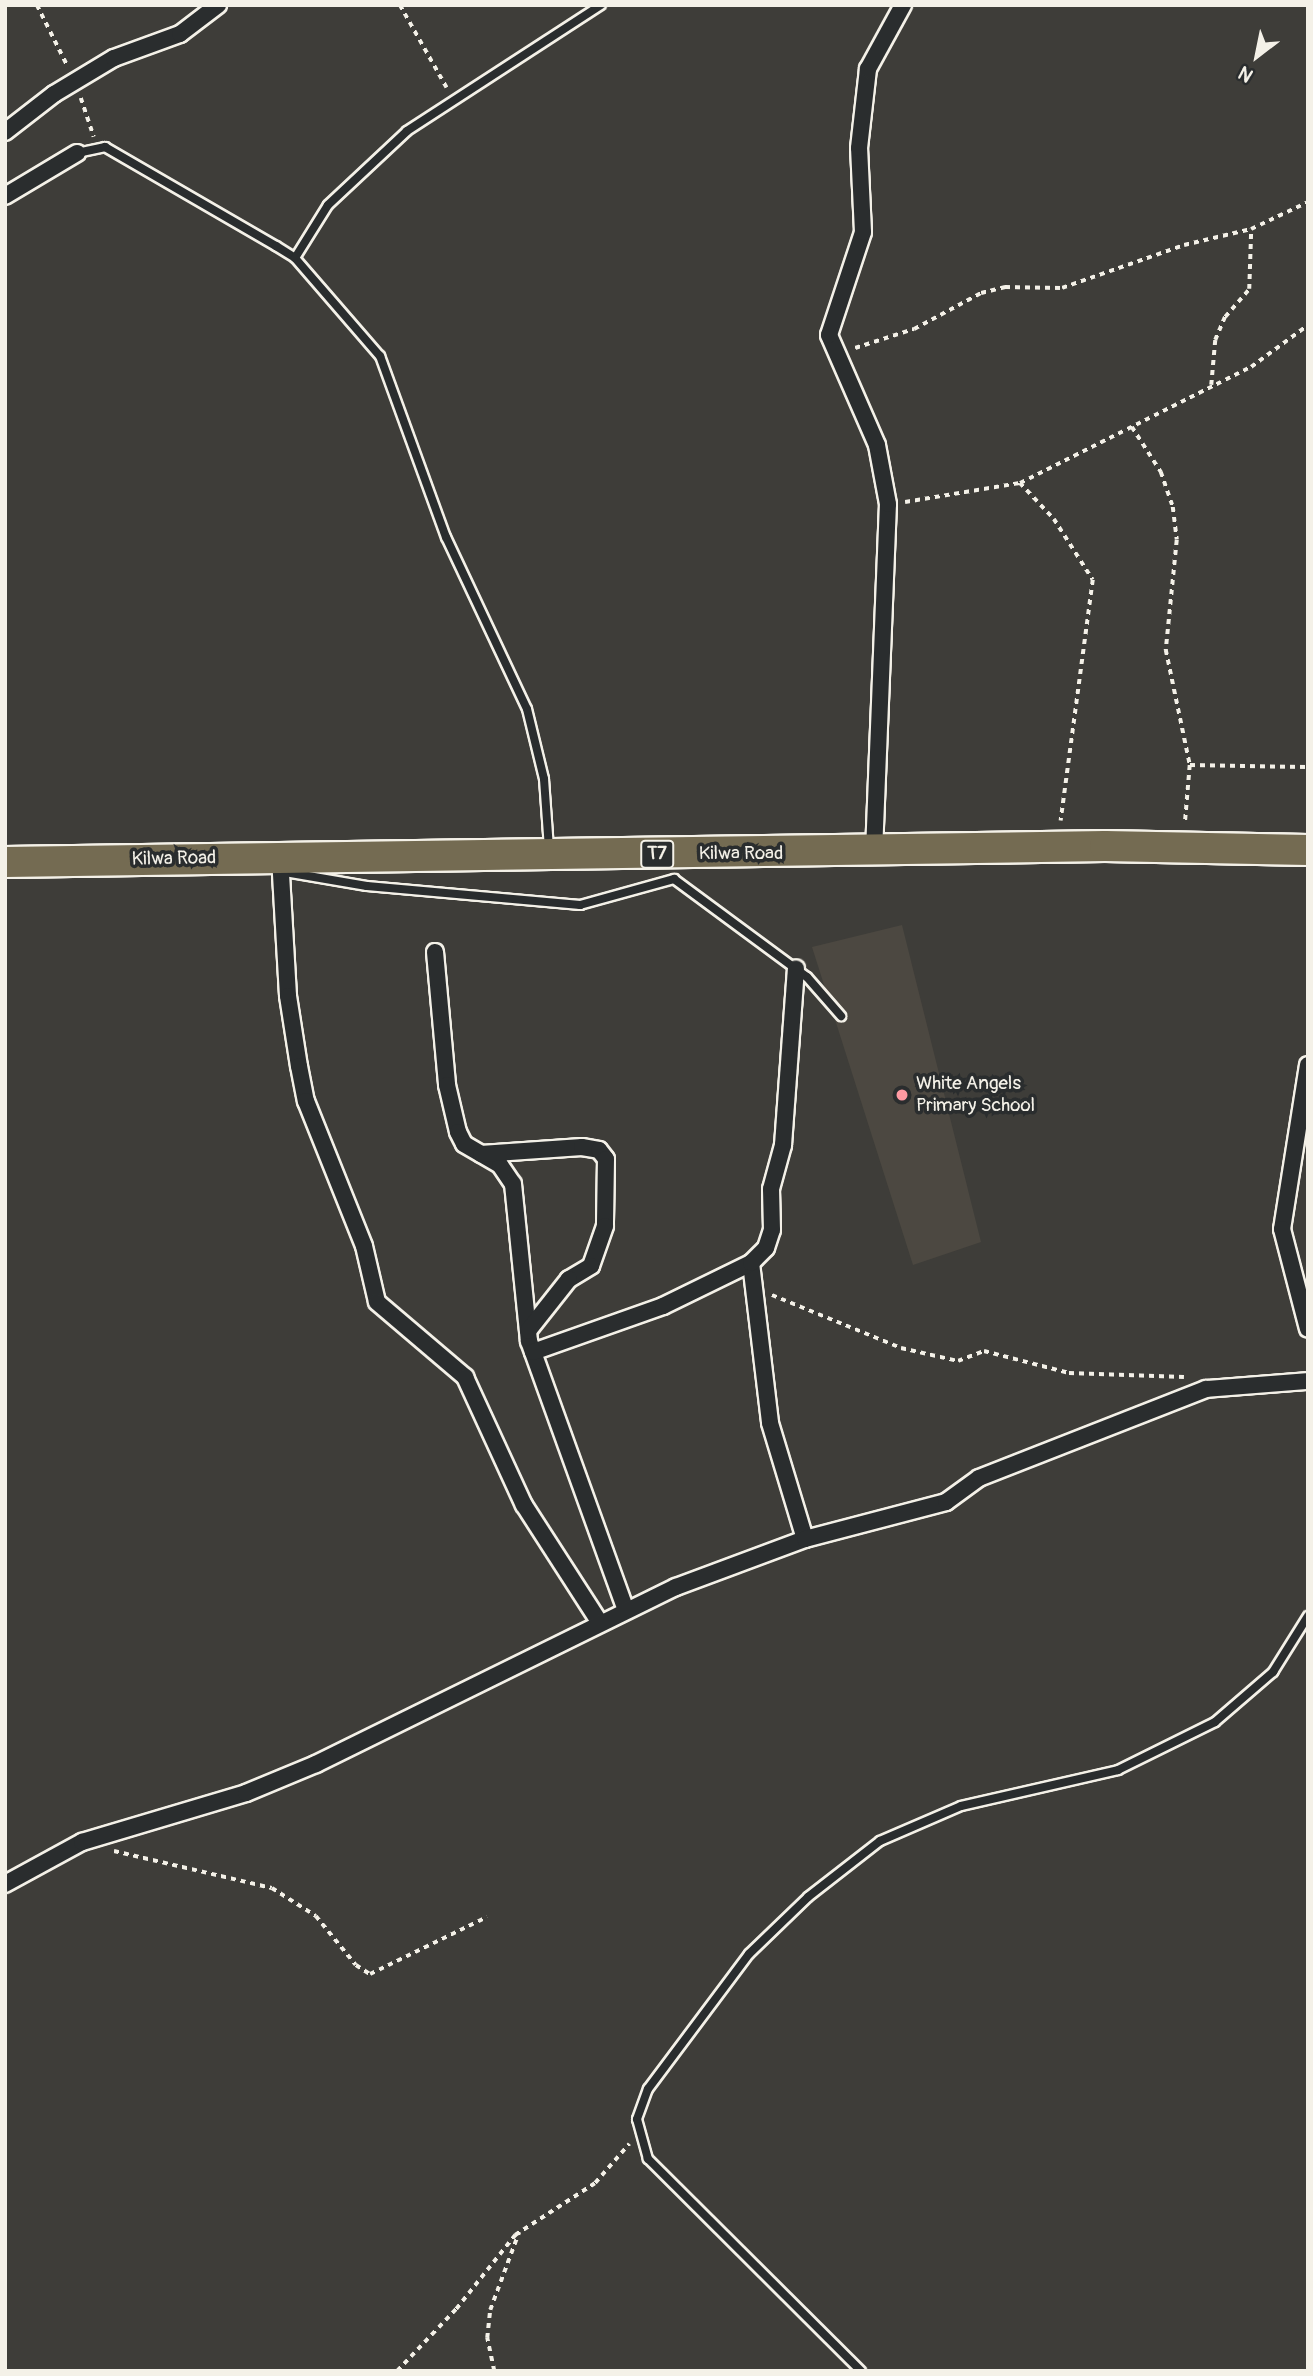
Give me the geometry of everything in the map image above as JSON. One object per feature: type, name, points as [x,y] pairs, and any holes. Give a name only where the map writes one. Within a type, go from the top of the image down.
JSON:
[{"type":"highway","name":"Kilwa Road","points":[[5,862],[280,864],[550,852],[874,852],[1057,847],[1308,850]]},
{"type":"street","points":[[5,132],[75,81],[114,58],[187,30],[218,5]]},
{"type":"street","points":[[874,852],[888,504],[877,445],[836,354],[830,329],[863,232],[863,89],[872,55],[903,5]]},
{"type":"street","points":[[5,196],[77,153]]},
{"type":"street","points":[[280,864],[288,996],[306,1101],[364,1246],[377,1302],[465,1377],[524,1505],[600,1623]]},
{"type":"street","points":[[435,952],[455,1120],[461,1141],[500,1165],[513,1184],[528,1331],[533,1352],[626,1610]]},
{"type":"street","points":[[533,1352],[617,1325],[751,1263],[766,1248],[772,1230],[771,1189],[783,1145],[796,968]]},
{"type":"street","points":[[1308,1065],[1282,1229],[1308,1329]]},
{"type":"street","points":[[481,1154],[582,1147],[598,1150],[606,1159],[605,1226],[591,1266],[569,1279],[528,1331]]},
{"type":"street","points":[[751,1263],[770,1423],[805,1539]]},
{"type":"street","points":[[5,1884],[82,1842],[246,1793],[316,1764],[626,1610],[805,1539],[946,1502],[979,1478],[1206,1389],[1308,1381]]},
{"type":"lane","points":[[295,258],[328,205],[407,131],[601,5]]},
{"type":"lane","points":[[77,153],[97,146],[295,258],[386,368],[446,537],[530,719],[544,779],[550,852]]},
{"type":"lane","points":[[280,864],[367,886],[580,905],[674,879],[796,968],[841,1016]]},
{"type":"lane","points":[[861,2371],[648,2160],[638,2134],[648,2089],[686,2034],[748,1954],[844,1867],[909,1825],[961,1806],[1118,1770],[1215,1722],[1273,1672],[1308,1616]]},
{"type":"path","points":[[37,5],[75,81],[97,146]]},
{"type":"path","points":[[400,5],[453,99]]},
{"type":"path","points":[[836,354],[914,329],[981,293],[1004,287],[1051,290],[1251,229],[1308,202]]},
{"type":"path","points":[[1211,385],[1214,340],[1225,317],[1249,289],[1251,229]]},
{"type":"path","points":[[888,504],[1020,483],[1251,367],[1308,325]]},
{"type":"path","points":[[1132,427],[1161,472],[1173,507],[1177,540],[1166,650],[1189,765],[1183,847]]},
{"type":"path","points":[[1020,483],[1087,567],[1094,592],[1057,847]]},
{"type":"path","points":[[1189,765],[1308,767]]},
{"type":"path","points":[[756,1289],[901,1348],[958,1361],[984,1351],[1069,1373],[1195,1379]]},
{"type":"path","points":[[82,1842],[272,1888],[316,1916],[356,1965],[370,1974],[487,1917]]},
{"type":"path","points":[[397,2371],[520,2231],[595,2183],[638,2134]]},
{"type":"path","points":[[494,2371],[487,2338],[490,2310],[520,2231]]},
{"type":"shaded area","name":"White Angels Primary School","points":[[902,925],[981,1242],[913,1265],[812,947]]},
{"type":"place","name":"White Angels Primary School","points":[[902,1095]]}]
